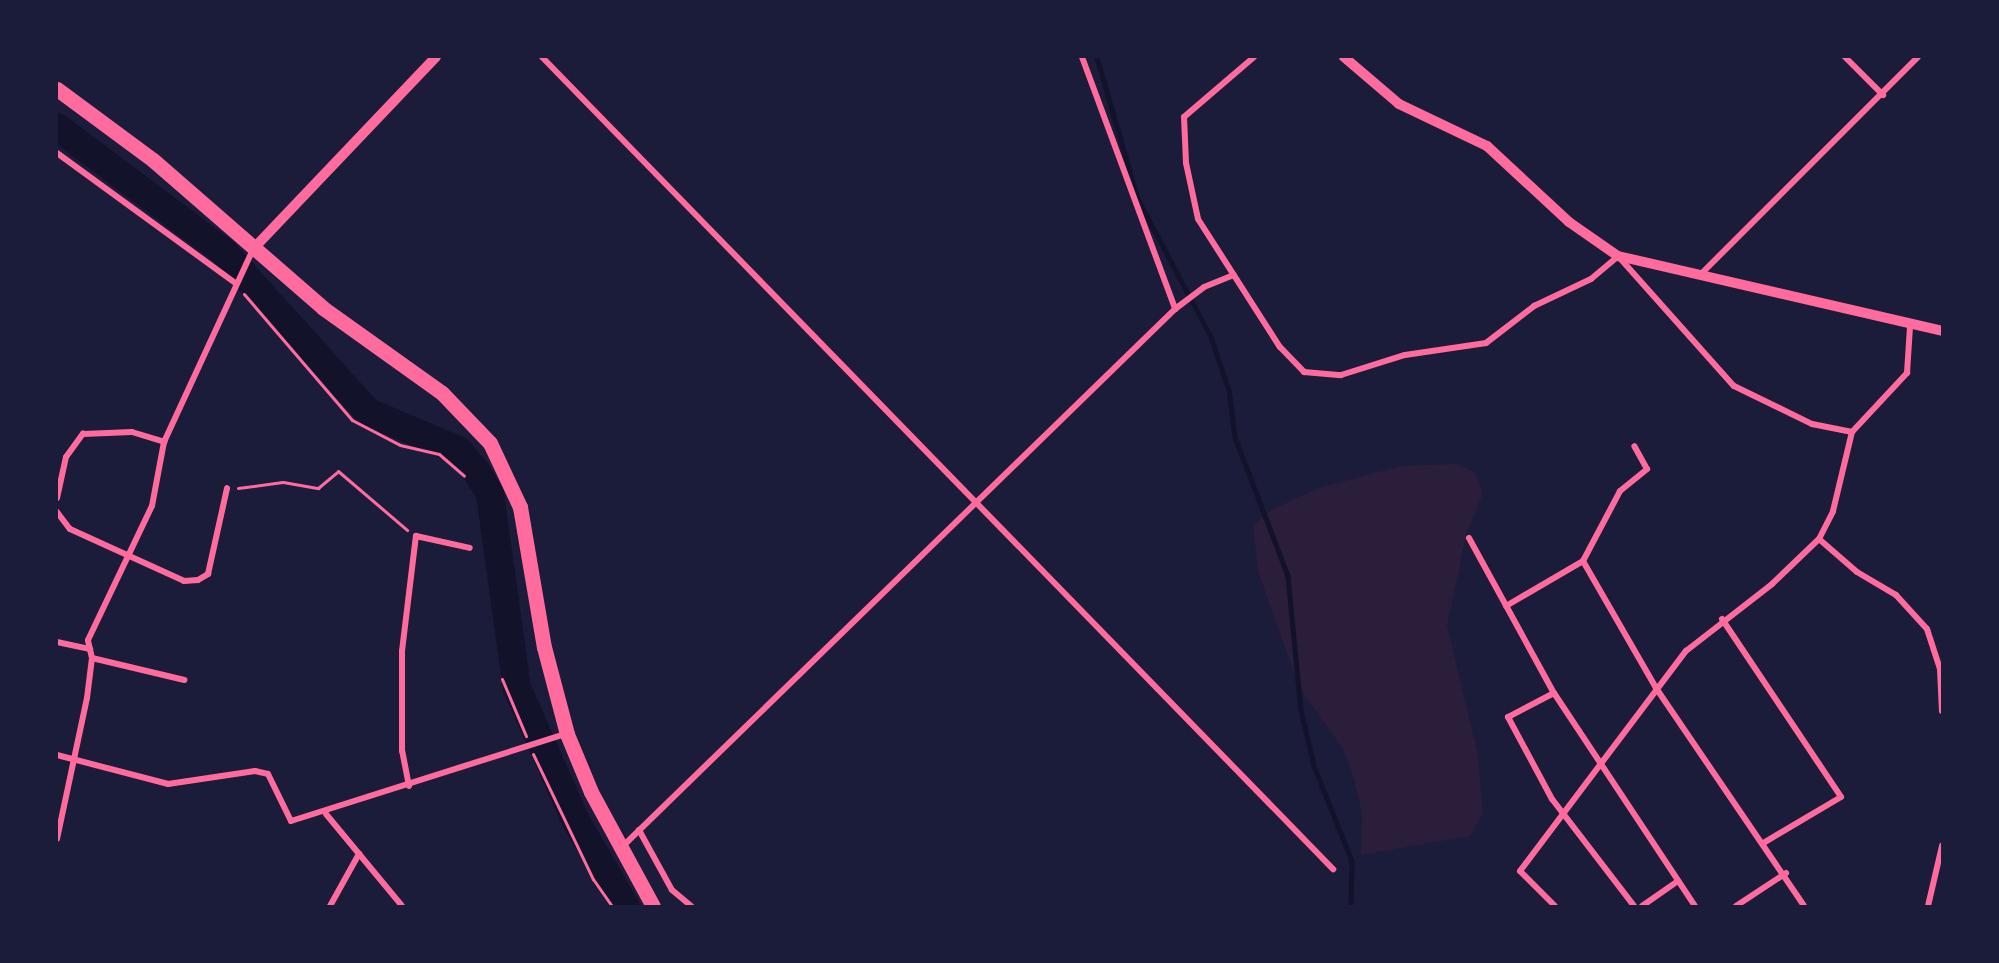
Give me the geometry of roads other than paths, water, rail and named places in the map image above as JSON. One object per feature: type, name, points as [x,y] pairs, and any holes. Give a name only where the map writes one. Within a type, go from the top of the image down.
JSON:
[{"type":"main road","points":[[57,89],[109,124],[251,254],[442,393],[490,443],[520,507],[544,647],[567,734],[620,849],[653,906]]},
{"type":"street","points":[[57,839],[70,759],[92,658],[88,640],[152,506],[164,442],[237,280],[251,254],[436,57]]},
{"type":"street","points":[[542,57],[1333,869]]},
{"type":"street","points":[[1082,57],[1175,309]]},
{"type":"street","points":[[1254,57],[1184,117],[1186,163],[1198,219],[1293,362],[1319,376],[1405,355],[1486,343],[1534,306],[1591,279],[1618,256]]},
{"type":"street","points":[[1344,57],[1399,104],[1487,146],[1569,222],[1618,256],[1734,386],[1812,424],[1852,432]]},
{"type":"street","points":[[1845,57],[1883,95]]},
{"type":"street","points":[[1700,275],[1883,95],[1918,57]]},
{"type":"street","points":[[57,153],[237,280]]},
{"type":"street","points":[[1618,256],[1910,327],[1942,331]]},
{"type":"street","points":[[620,849],[1175,309],[1204,287],[1234,275]]},
{"type":"street","points":[[1555,906],[1520,871],[1656,688],[1722,619],[1772,584],[1818,539],[1833,511],[1852,432],[1906,373],[1910,327]]},
{"type":"street","points":[[57,498],[66,457],[83,434],[132,432],[164,442]]},
{"type":"street","points":[[1506,606],[1583,561],[1620,491],[1647,469],[1634,447]]},
{"type":"street","points":[[57,512],[70,528],[184,581],[208,574],[227,488]]},
{"type":"street","points":[[409,786],[402,751],[402,651],[416,536],[470,548]]},
{"type":"street","points":[[1469,538],[1554,693],[1600,766],[1695,906]]},
{"type":"street","points":[[1818,539],[1857,572],[1896,595],[1927,629],[1940,669],[1942,711]]},
{"type":"street","points":[[1583,561],[1656,688],[1765,842],[1786,873],[1804,906]]},
{"type":"street","points":[[1722,619],[1842,797],[1765,842]]},
{"type":"street","points":[[57,642],[90,649]]},
{"type":"street","points":[[92,658],[184,680]]},
{"type":"street","points":[[1554,693],[1508,717],[1552,799],[1565,811],[1634,906]]},
{"type":"street","points":[[57,755],[168,784],[255,771],[268,774],[291,821],[326,814],[409,786],[531,750],[567,734]]},
{"type":"street","points":[[326,814],[402,906]]},
{"type":"street","points":[[639,830],[672,890],[691,906]]},
{"type":"street","points":[[1928,906],[1942,846]]},
{"type":"street","points":[[330,906],[359,854]]},
{"type":"street","points":[[1736,906],[1786,873]]},
{"type":"street","points":[[1642,906],[1677,881]]},
{"type":"waterway","points":[[1097,57],[1138,199],[1211,337],[1229,390],[1235,437],[1288,576],[1301,710],[1314,766],[1352,861],[1351,906]]},
{"type":"waterway","points":[[57,127],[224,252],[368,412],[458,450],[476,471],[490,494],[517,688],[576,821],[625,906]]}]
